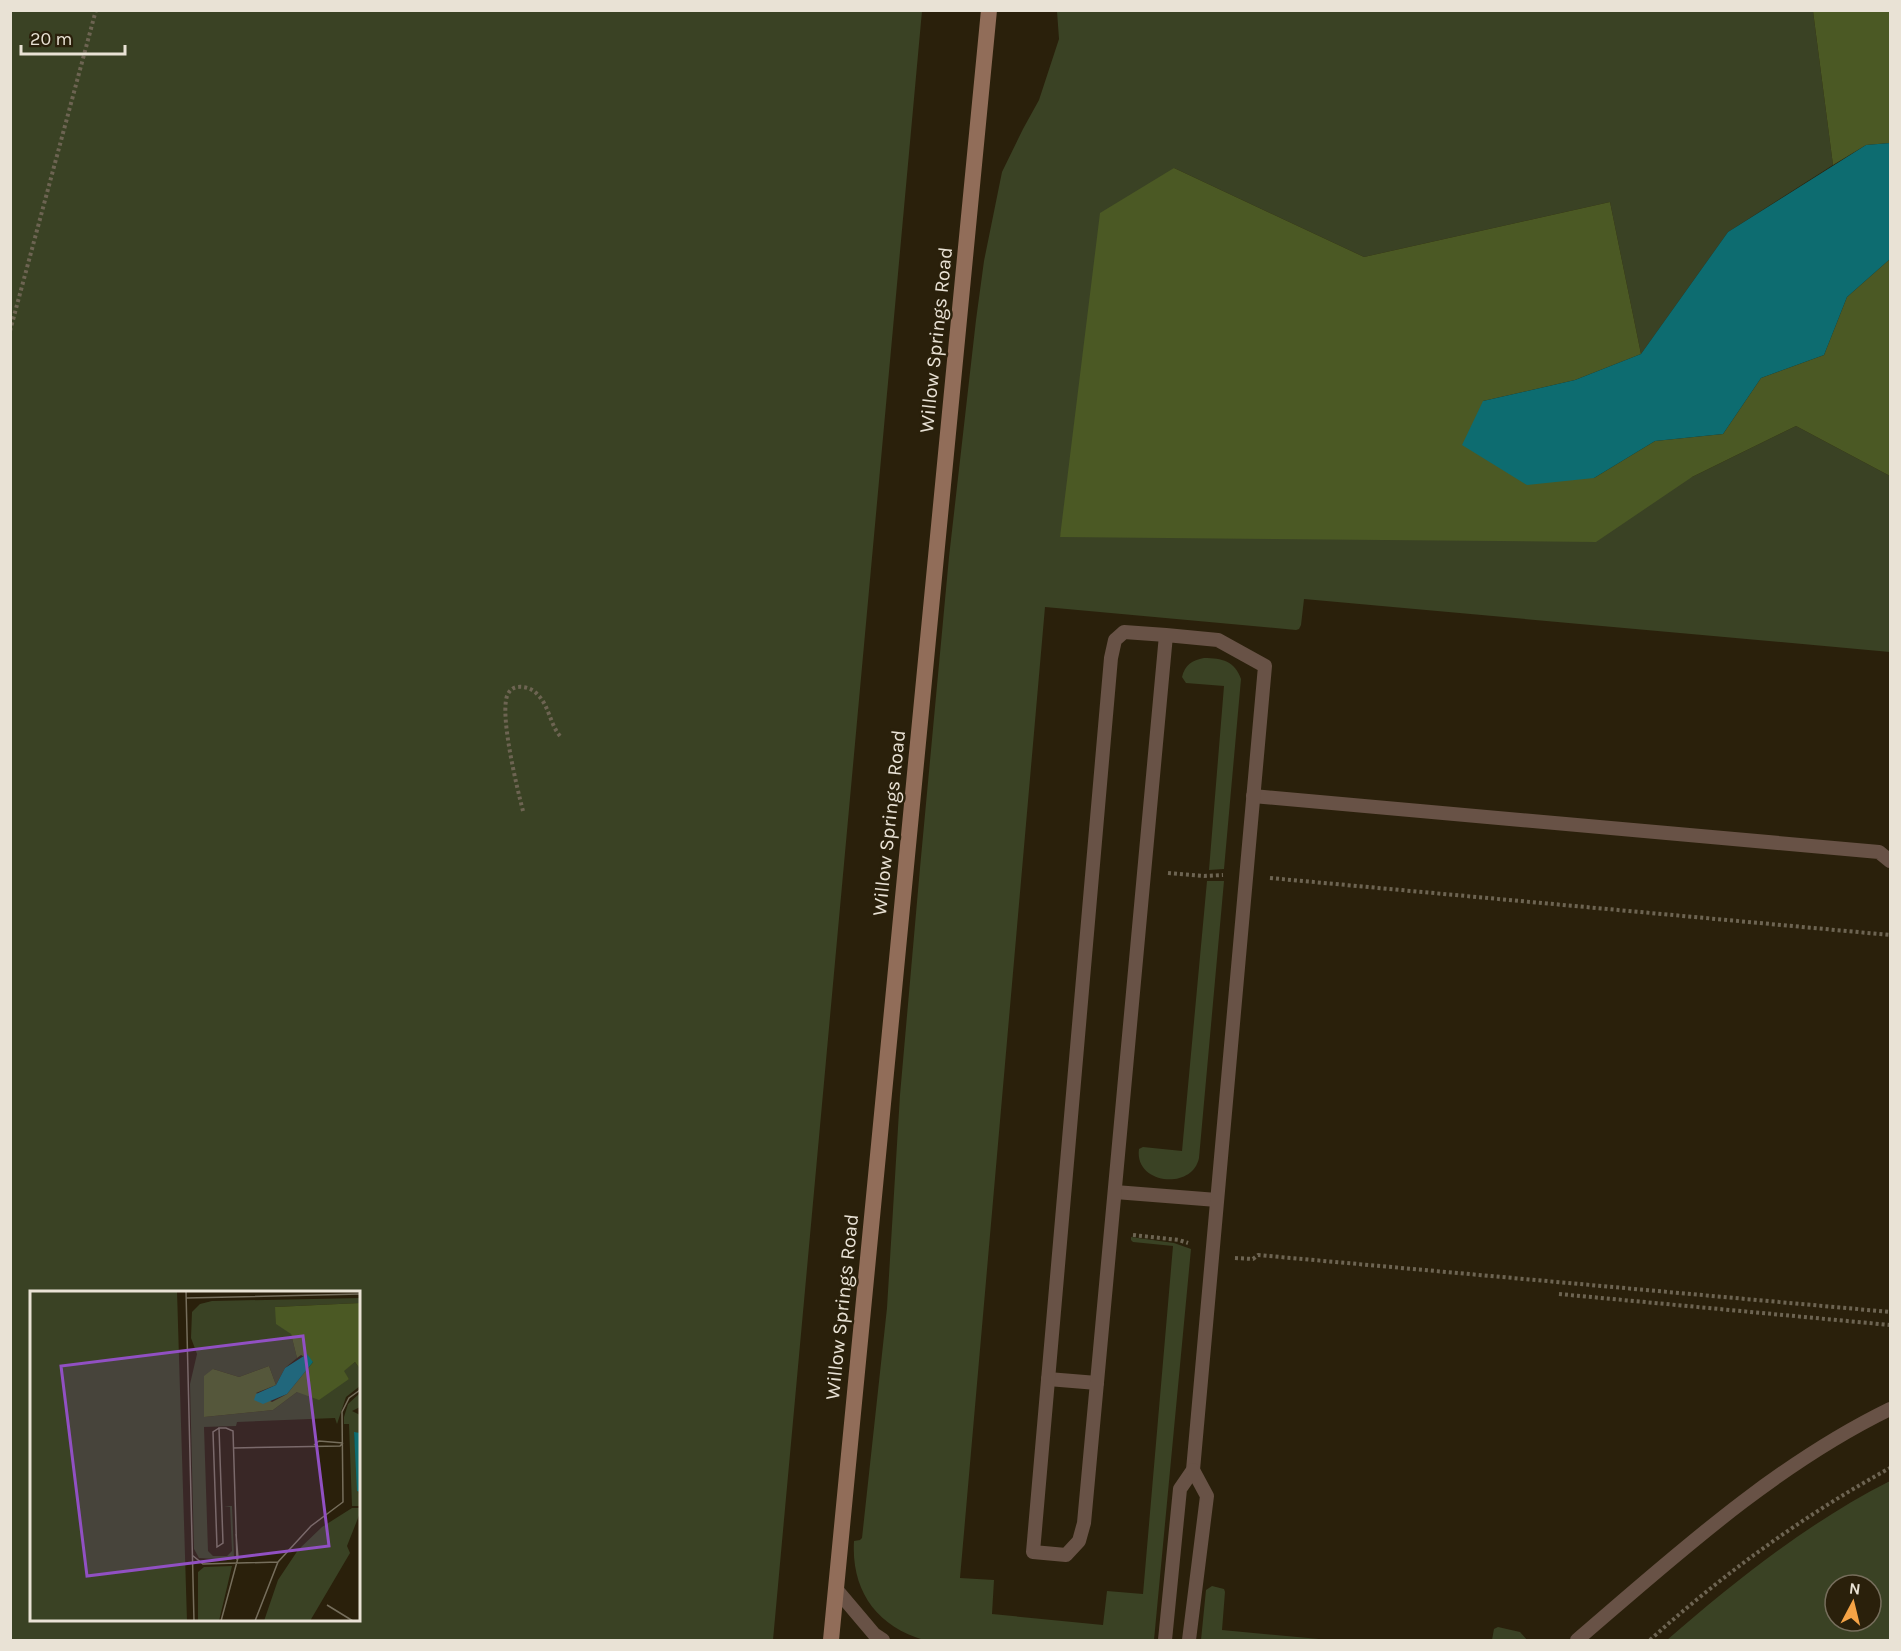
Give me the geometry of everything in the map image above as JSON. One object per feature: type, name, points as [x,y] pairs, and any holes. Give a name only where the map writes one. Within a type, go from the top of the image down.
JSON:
[{"type":"main road","name":"Willow Springs Road","points":[[831,1641],[989,10]]},
{"type":"lane","points":[[1166,636],[1084,1523],[1078,1541],[1066,1555],[1033,1552],[1111,658],[1115,640],[1124,632],[1218,640],[1265,666],[1193,1470],[1180,1489],[1166,1641]]},
{"type":"lane","points":[[1253,796],[1885,849],[1890,861]]},
{"type":"lane","points":[[1114,1192],[1217,1200]]},
{"type":"lane","points":[[1048,1379],[1097,1383]]},
{"type":"lane","points":[[1577,1641],[1678,1553],[1780,1475],[1848,1432],[1890,1409]]},
{"type":"lane","points":[[1189,1641],[1207,1496],[1193,1470]]},
{"type":"lane","points":[[836,1589],[874,1634],[883,1641]]},
{"type":"path","points":[[10,331],[96,10]]},
{"type":"path","points":[[523,811],[514,780],[509,743],[506,712],[508,693],[519,687],[533,690],[546,705],[560,736]]},
{"type":"path","points":[[1181,874],[1246,877],[1890,935]]},
{"type":"path","points":[[1131,1234],[1179,1240],[1230,1257],[1253,1259],[1258,1255],[1890,1312]]},
{"type":"path","points":[[1559,1294],[1890,1325]]},
{"type":"path","points":[[1650,1641],[1689,1605],[1774,1542],[1819,1510],[1890,1468]]},
{"type":"green space","points":[[11,10],[922,11],[773,1640],[11,1640]]},
{"type":"green space","points":[[1057,11],[1813,11],[1833,165],[1728,232],[1641,354],[1610,202],[1364,257],[1174,168],[1060,537],[1692,477],[1796,426],[1890,476],[1890,652],[1304,599],[1301,625],[1296,630],[1045,607],[960,1578],[994,1580],[992,1614],[1103,1625],[1107,1591],[1143,1594],[1173,1246],[1133,1242],[1131,1237],[1174,1243],[1191,1249],[1154,1640],[924,1640],[893,1626],[870,1604],[857,1576],[854,1541],[862,1538],[887,1308],[900,1095],[920,868],[949,557],[976,320],[984,261],[1002,172],[1039,100],[1059,39]]},
{"type":"green space","points":[[1813,11],[1890,11],[1890,143],[1866,145],[1833,165]]},
{"type":"green space","points":[[1174,168],[1364,257],[1610,202],[1641,354],[1575,380],[1483,401],[1594,478],[1655,441],[1723,434],[1761,378],[1824,355],[1847,297],[1890,259],[1890,476],[1796,426],[1692,477],[1596,542],[1060,537],[1100,213]]},
{"type":"green space","points":[[1204,658],[1217,659],[1231,664],[1241,679],[1224,869],[1209,870],[1224,686],[1186,683],[1182,677],[1190,664]]},
{"type":"green space","points":[[1207,881],[1224,881],[1199,1158],[1194,1169],[1186,1175],[1176,1179],[1164,1179],[1145,1170],[1140,1161],[1139,1149],[1143,1147],[1182,1151]]},
{"type":"green space","points":[[1890,1481],[1890,1640],[1667,1640],[1774,1553],[1831,1515]]},
{"type":"green space","points":[[1212,1586],[1224,1589],[1225,1592],[1222,1630],[1330,1640],[1201,1640],[1206,1590]]},
{"type":"green space","points":[[1498,1627],[1520,1632],[1527,1640],[1492,1640],[1494,1629]]},
{"type":"water","points":[[1890,143],[1890,259],[1847,297],[1824,355],[1761,378],[1723,434],[1655,441],[1594,478],[1527,485],[1462,445],[1483,401],[1575,380],[1641,354],[1728,232],[1866,145]]}]
